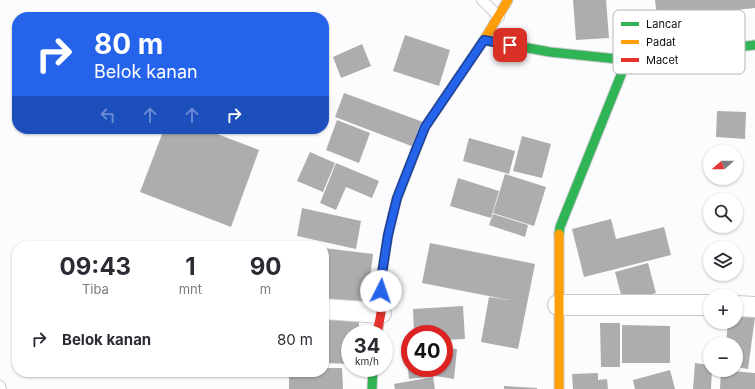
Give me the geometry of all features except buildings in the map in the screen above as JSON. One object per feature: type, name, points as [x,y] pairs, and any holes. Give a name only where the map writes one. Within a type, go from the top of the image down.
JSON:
[{"type":"street","points":[[379,325],[381,313],[381,280],[388,235],[397,198],[410,164],[425,127],[484,40],[508,0]]},
{"type":"street","points":[[484,40],[550,52],[613,59]]},
{"type":"street","points":[[745,46],[755,45]]},
{"type":"street","points":[[559,389],[558,305],[560,226],[621,74]]},
{"type":"street","points":[[558,305],[703,305]]},
{"type":"street","points":[[743,306],[755,307]]},
{"type":"street","points":[[329,309],[381,313]]},
{"type":"street","points":[[372,389],[373,377]]},
{"type":"lane","points":[[482,0],[499,17]]},
{"type":"traffic: fast","points":[[484,40],[550,52],[613,59]]},
{"type":"traffic: fast","points":[[745,46],[755,45]]},
{"type":"traffic: fast","points":[[559,234],[560,227],[621,74]]},
{"type":"traffic: fast","points":[[372,389],[373,377]]},
{"type":"traffic: slow","points":[[393,214],[397,198],[425,127],[484,40],[508,0]]},
{"type":"traffic: slow","points":[[559,234],[559,389]]},
{"type":"traffic: jam","points":[[379,325],[381,313],[381,280],[393,214]]},
{"type":"route","points":[[381,291],[381,280],[388,235],[397,198],[425,127],[449,89],[484,40],[510,45]]}]
